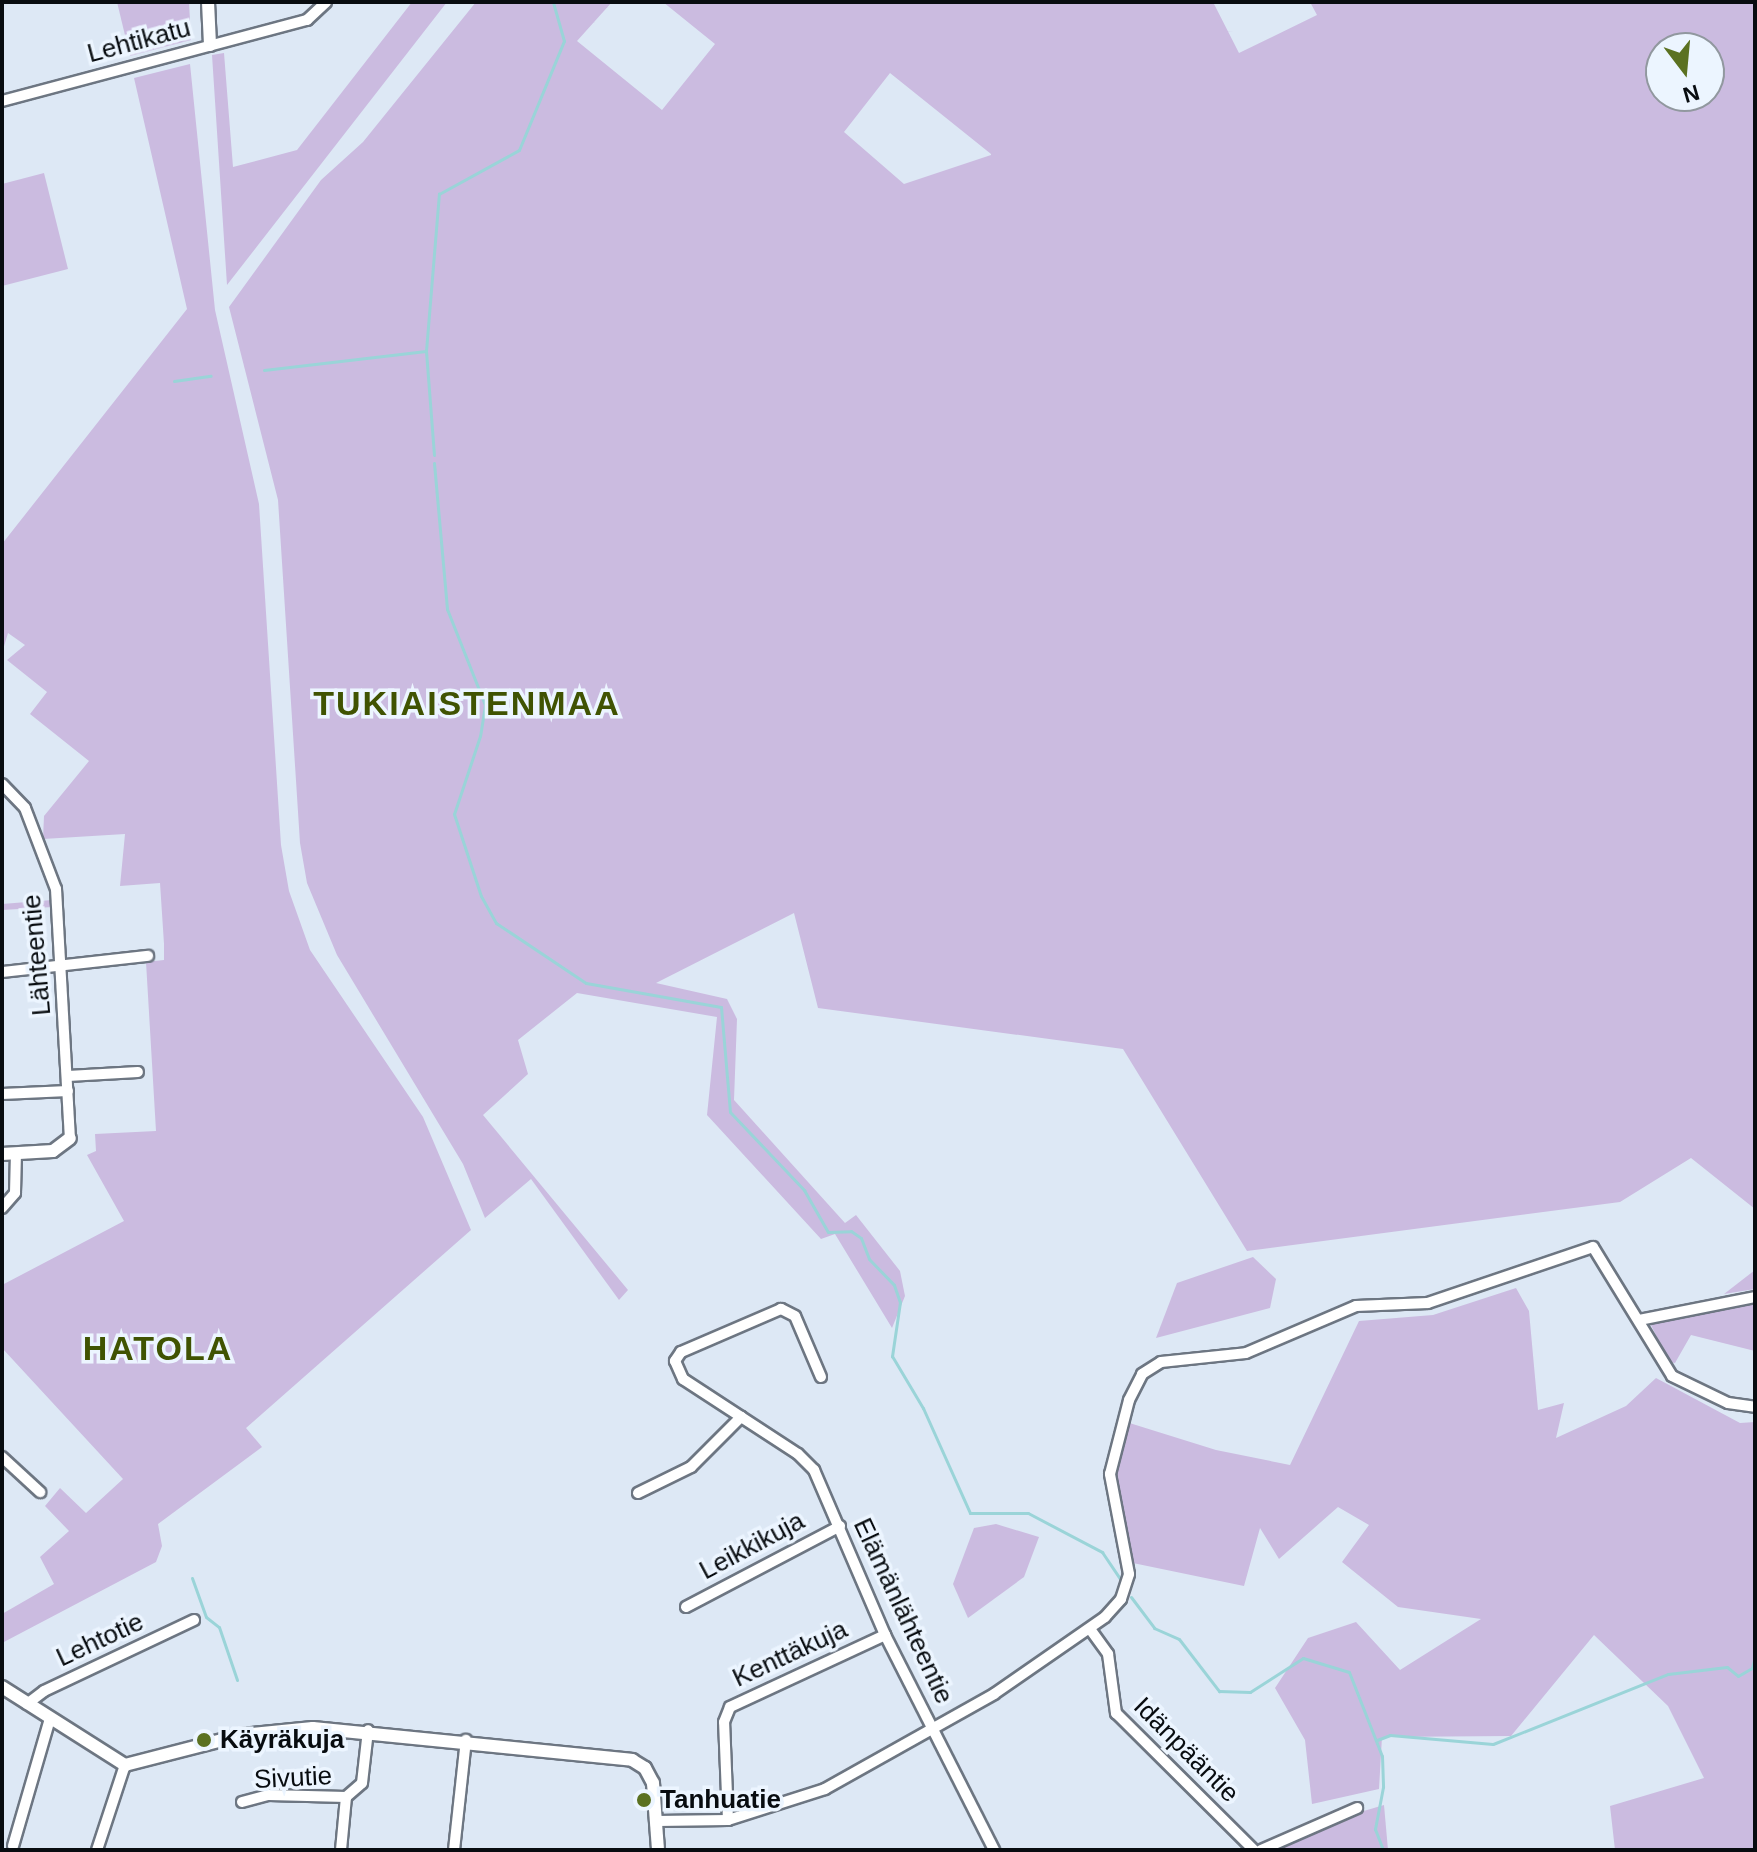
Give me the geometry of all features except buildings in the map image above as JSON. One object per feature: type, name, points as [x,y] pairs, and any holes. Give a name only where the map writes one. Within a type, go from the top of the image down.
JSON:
[{"type":"street","points":[[208,2],[210,45]]},
{"type":"street","name":"Lehtikatu","points":[[2,101],[307,20],[326,2]]},
{"type":"street","name":"Lähteentie","points":[[2,784],[25,808],[55,884],[70,1138]]},
{"type":"street","points":[[2,972],[148,956]]},
{"type":"street","points":[[68,1076],[138,1072]]},
{"type":"street","points":[[2,1094],[68,1091]]},
{"type":"street","points":[[2,1154],[57,1150],[70,1138]]},
{"type":"street","points":[[2,1208],[15,1193],[16,1153]]},
{"type":"street","points":[[657,1821],[728,1820],[825,1789],[994,1694],[1090,1629],[1121,1599],[1129,1574],[1110,1474],[1129,1400],[1142,1374],[1161,1362],[1246,1353],[1356,1306],[1428,1303],[1593,1247],[1639,1320],[1660,1364],[1672,1376],[1728,1403],[1755,1407]]},
{"type":"street","points":[[1639,1320],[1755,1297]]},
{"type":"street","name":"Elämänlähteentie","points":[[821,1377],[795,1316],[781,1309],[678,1354],[675,1364],[680,1376],[804,1458],[840,1526],[885,1635],[994,1850]]},
{"type":"street","points":[[638,1493],[691,1467],[741,1417]]},
{"type":"street","points":[[2,1457],[40,1492]]},
{"type":"street","name":"Leikkikuja","points":[[686,1607],[840,1526]]},
{"type":"street","name":"Lehtotie","points":[[27,1704],[44,1691],[194,1620]]},
{"type":"street","name":"Idänpääntie","points":[[1090,1629],[1108,1654],[1116,1713],[1254,1850]]},
{"type":"street","name":"Kenttäkuja","points":[[728,1820],[724,1722],[730,1707],[885,1635]]},
{"type":"street","points":[[2,1687],[125,1765],[257,1732],[368,1730],[632,1760],[651,1779],[658,1850]]},
{"type":"street","points":[[13,1846],[50,1719]]},
{"type":"street","points":[[341,1850],[346,1797],[362,1783],[368,1730]]},
{"type":"street","points":[[454,1850],[466,1740]]},
{"type":"street","points":[[97,1850],[125,1765]]},
{"type":"street","name":"Sivutie","points":[[242,1802],[269,1795],[346,1797]]},
{"type":"street","points":[[1261,1850],[1357,1808]]},
{"type":"shaded area","points":[[117,2],[189,2],[191,40],[130,56]]},
{"type":"shaded area","points":[[412,2],[447,2],[227,285],[212,55],[224,53],[233,167],[297,150]]},
{"type":"shaded area","points":[[476,2],[612,2],[577,41],[662,110],[715,44],[663,2],[1213,2],[1239,53],[1317,15],[1310,2],[1755,2],[1755,1209],[1691,1158],[1620,1202],[1247,1251],[1123,1049],[818,1008],[794,913],[656,983],[727,999],[737,1019],[734,1100],[845,1223],[856,1215],[900,1271],[905,1296],[892,1328],[835,1234],[821,1239],[707,1115],[717,1017],[577,993],[518,1040],[528,1074],[483,1115],[628,1290],[619,1300],[531,1179],[485,1218],[463,1164],[337,955],[307,883],[300,843],[278,500],[229,307],[321,180],[363,142]],"holes":[[[890,73],[991,154],[904,184],[844,132]]]},
{"type":"shaded area","points":[[190,64],[215,310],[259,504],[281,845],[289,891],[310,950],[423,1117],[471,1230],[246,1428],[262,1447],[158,1524],[162,1546],[156,1562],[2,1643],[2,1614],[54,1584],[40,1557],[69,1531],[45,1506],[60,1488],[86,1513],[123,1479],[2,1348],[2,1285],[124,1221],[87,1155],[96,1151],[95,1134],[156,1131],[146,962],[164,960],[164,944],[160,883],[120,886],[125,834],[43,839],[44,816],[89,761],[30,714],[47,692],[7,660],[25,645],[8,633],[2,653],[2,544],[187,309],[134,78]]},
{"type":"shaded area","points":[[44,173],[68,269],[2,286],[2,184]]},
{"type":"shaded area","points":[[52,900],[53,907],[2,910],[2,904]]},
{"type":"shaded area","points":[[1253,1257],[1276,1279],[1270,1308],[1156,1338],[1177,1283]]},
{"type":"shaded area","points":[[1755,1270],[1755,1289],[1724,1294]]},
{"type":"shaded area","points":[[1516,1288],[1529,1311],[1538,1410],[1564,1403],[1556,1438],[1626,1406],[1656,1378],[1740,1423],[1755,1422],[1755,1850],[1615,1850],[1610,1806],[1704,1778],[1668,1706],[1594,1635],[1511,1736],[1382,1737],[1379,1789],[1312,1804],[1305,1740],[1275,1688],[1308,1638],[1356,1622],[1400,1670],[1481,1619],[1398,1607],[1342,1562],[1369,1525],[1338,1507],[1279,1559],[1260,1528],[1244,1586],[1128,1562],[1110,1474],[1123,1421],[1216,1450],[1290,1465],[1359,1321],[1433,1315]]},
{"type":"shaded area","points":[[1755,1304],[1755,1351],[1691,1335],[1675,1363],[1669,1362],[1650,1323]]},
{"type":"shaded area","points":[[996,1524],[1039,1537],[1024,1577],[968,1618],[953,1584],[974,1528]]},
{"type":"shaded area","points":[[1384,1805],[1388,1850],[1273,1850],[1357,1813]]},
{"type":"waterway","points":[[434,455],[426,351],[439,194],[519,150],[564,41],[553,2]]},
{"type":"waterway","points":[[264,370],[426,351]]},
{"type":"waterway","points":[[174,381],[211,376]]},
{"type":"waterway","points":[[434,463],[447,609],[485,705],[480,736],[454,814],[481,896],[496,923],[586,983],[721,1007],[730,1112],[804,1190],[828,1232],[851,1231],[861,1238],[869,1259],[894,1285],[900,1302],[892,1356],[923,1408],[970,1513],[1028,1513],[1102,1552],[1122,1582]]},
{"type":"waterway","points":[[192,1578],[206,1617],[219,1627],[237,1680]]},
{"type":"waterway","points":[[1131,1597],[1154,1628],[1179,1639],[1219,1691],[1250,1692],[1303,1658],[1349,1672],[1382,1756],[1383,1787],[1375,1829],[1383,1850]]},
{"type":"waterway","points":[[1377,1740],[1390,1735],[1493,1744],[1668,1674],[1727,1667],[1738,1676],[1752,1668],[1755,1657]]},
{"type":"place","name":"Käyräkuja","points":[[204,1740]]},
{"type":"place","name":"Tanhuatie","points":[[644,1800]]},
{"type":"district","name":"TUKIAISTENMAA","points":[[467,704]]},
{"type":"district","name":"HATOLA","points":[[158,1349]]}]
